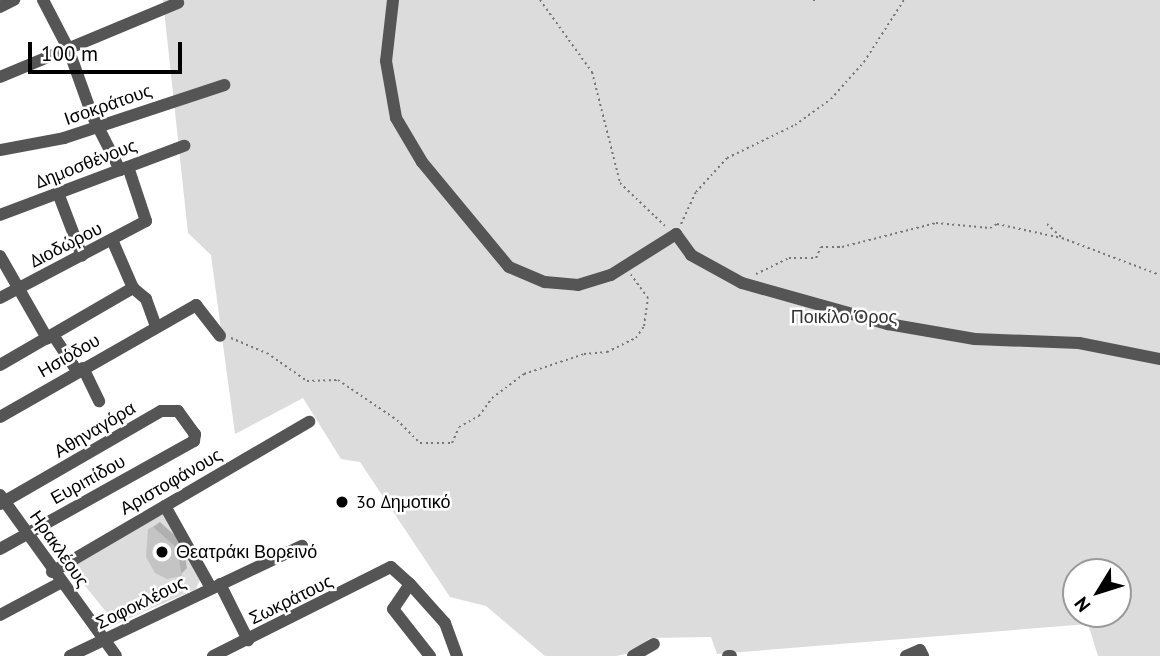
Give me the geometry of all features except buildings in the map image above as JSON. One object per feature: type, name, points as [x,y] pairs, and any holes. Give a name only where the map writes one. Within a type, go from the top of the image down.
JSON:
[{"type":"street","points":[[0,6],[14,0]]},
{"type":"street","points":[[43,0],[68,48],[98,126],[124,168]]},
{"type":"street","points":[[393,0],[386,61],[396,118],[422,162],[484,242],[509,267],[545,282],[578,285],[624,266],[676,234],[691,255],[742,283],[888,324],[975,339],[1079,342],[1160,359]]},
{"type":"street","points":[[0,77],[178,3]]},
{"type":"street","name":"Ισοκράτους","points":[[0,150],[64,138],[224,85]]},
{"type":"street","name":"Δημοσθένους","points":[[0,215],[184,146]]},
{"type":"street","name":"Διοδώρου","points":[[0,298],[113,242],[146,221],[124,168]]},
{"type":"street","points":[[58,193],[82,256]]},
{"type":"street","points":[[113,242],[133,288],[150,306],[156,326]]},
{"type":"street","points":[[0,256],[18,289],[50,336],[80,370],[99,401]]},
{"type":"street","points":[[0,365],[133,288]]},
{"type":"street","name":"Ησιόδου","points":[[0,417],[196,305],[220,336]]},
{"type":"street","name":"Αθηναγόρα","points":[[1,500],[162,411],[178,411],[191,427],[194,440]]},
{"type":"street","name":"Αριστοφάνους","points":[[0,615],[165,506],[309,422]]},
{"type":"street","name":"Ευριπίδου","points":[[0,550],[194,440]]},
{"type":"street","name":"Ηρακλέους","points":[[1,500],[116,656]]},
{"type":"street","points":[[165,506],[248,640]]},
{"type":"street","name":"Σοφοκλέους","points":[[70,656],[302,546]]},
{"type":"street","name":"Σωκράτους","points":[[213,656],[382,571],[396,568],[410,584]]},
{"type":"street","points":[[430,656],[393,609],[410,584],[445,623],[457,656]]},
{"type":"street","points":[[633,656],[654,644]]},
{"type":"street","points":[[905,656],[921,653]]},
{"type":"path","points":[[540,0],[592,72],[620,183],[641,208],[676,234],[696,191],[727,158],[795,125],[831,99],[864,62],[904,0]]},
{"type":"path","points":[[742,283],[789,258],[816,258],[821,247],[842,247],[936,223],[990,228],[997,224],[1062,238],[1160,275]]},
{"type":"path","points":[[1047,224],[1062,238]]},
{"type":"path","points":[[220,336],[254,345],[307,381],[338,380],[397,421],[420,443],[452,443],[459,426],[479,416],[492,398],[524,374],[584,354],[607,352],[636,338],[644,326],[648,298],[624,266]]},
{"type":"green space","name":"Ποικίλο Όρος","points":[[163,0],[1160,0],[1160,656],[1098,656],[1089,628],[1132,628],[1132,558],[1062,558],[1062,626],[717,654],[711,637],[650,638],[631,653],[616,656],[545,656],[486,606],[450,597],[360,462],[341,459],[303,398],[235,434],[211,255],[188,233]]},
{"type":"green space","points":[[163,514],[200,580],[196,589],[116,624],[69,566]]},
{"type":"place","name":"3ο Δημοτικό","points":[[342,502]]},
{"type":"place","name":"Θεατράκι Βορεινό","points":[[162,552]]}]
